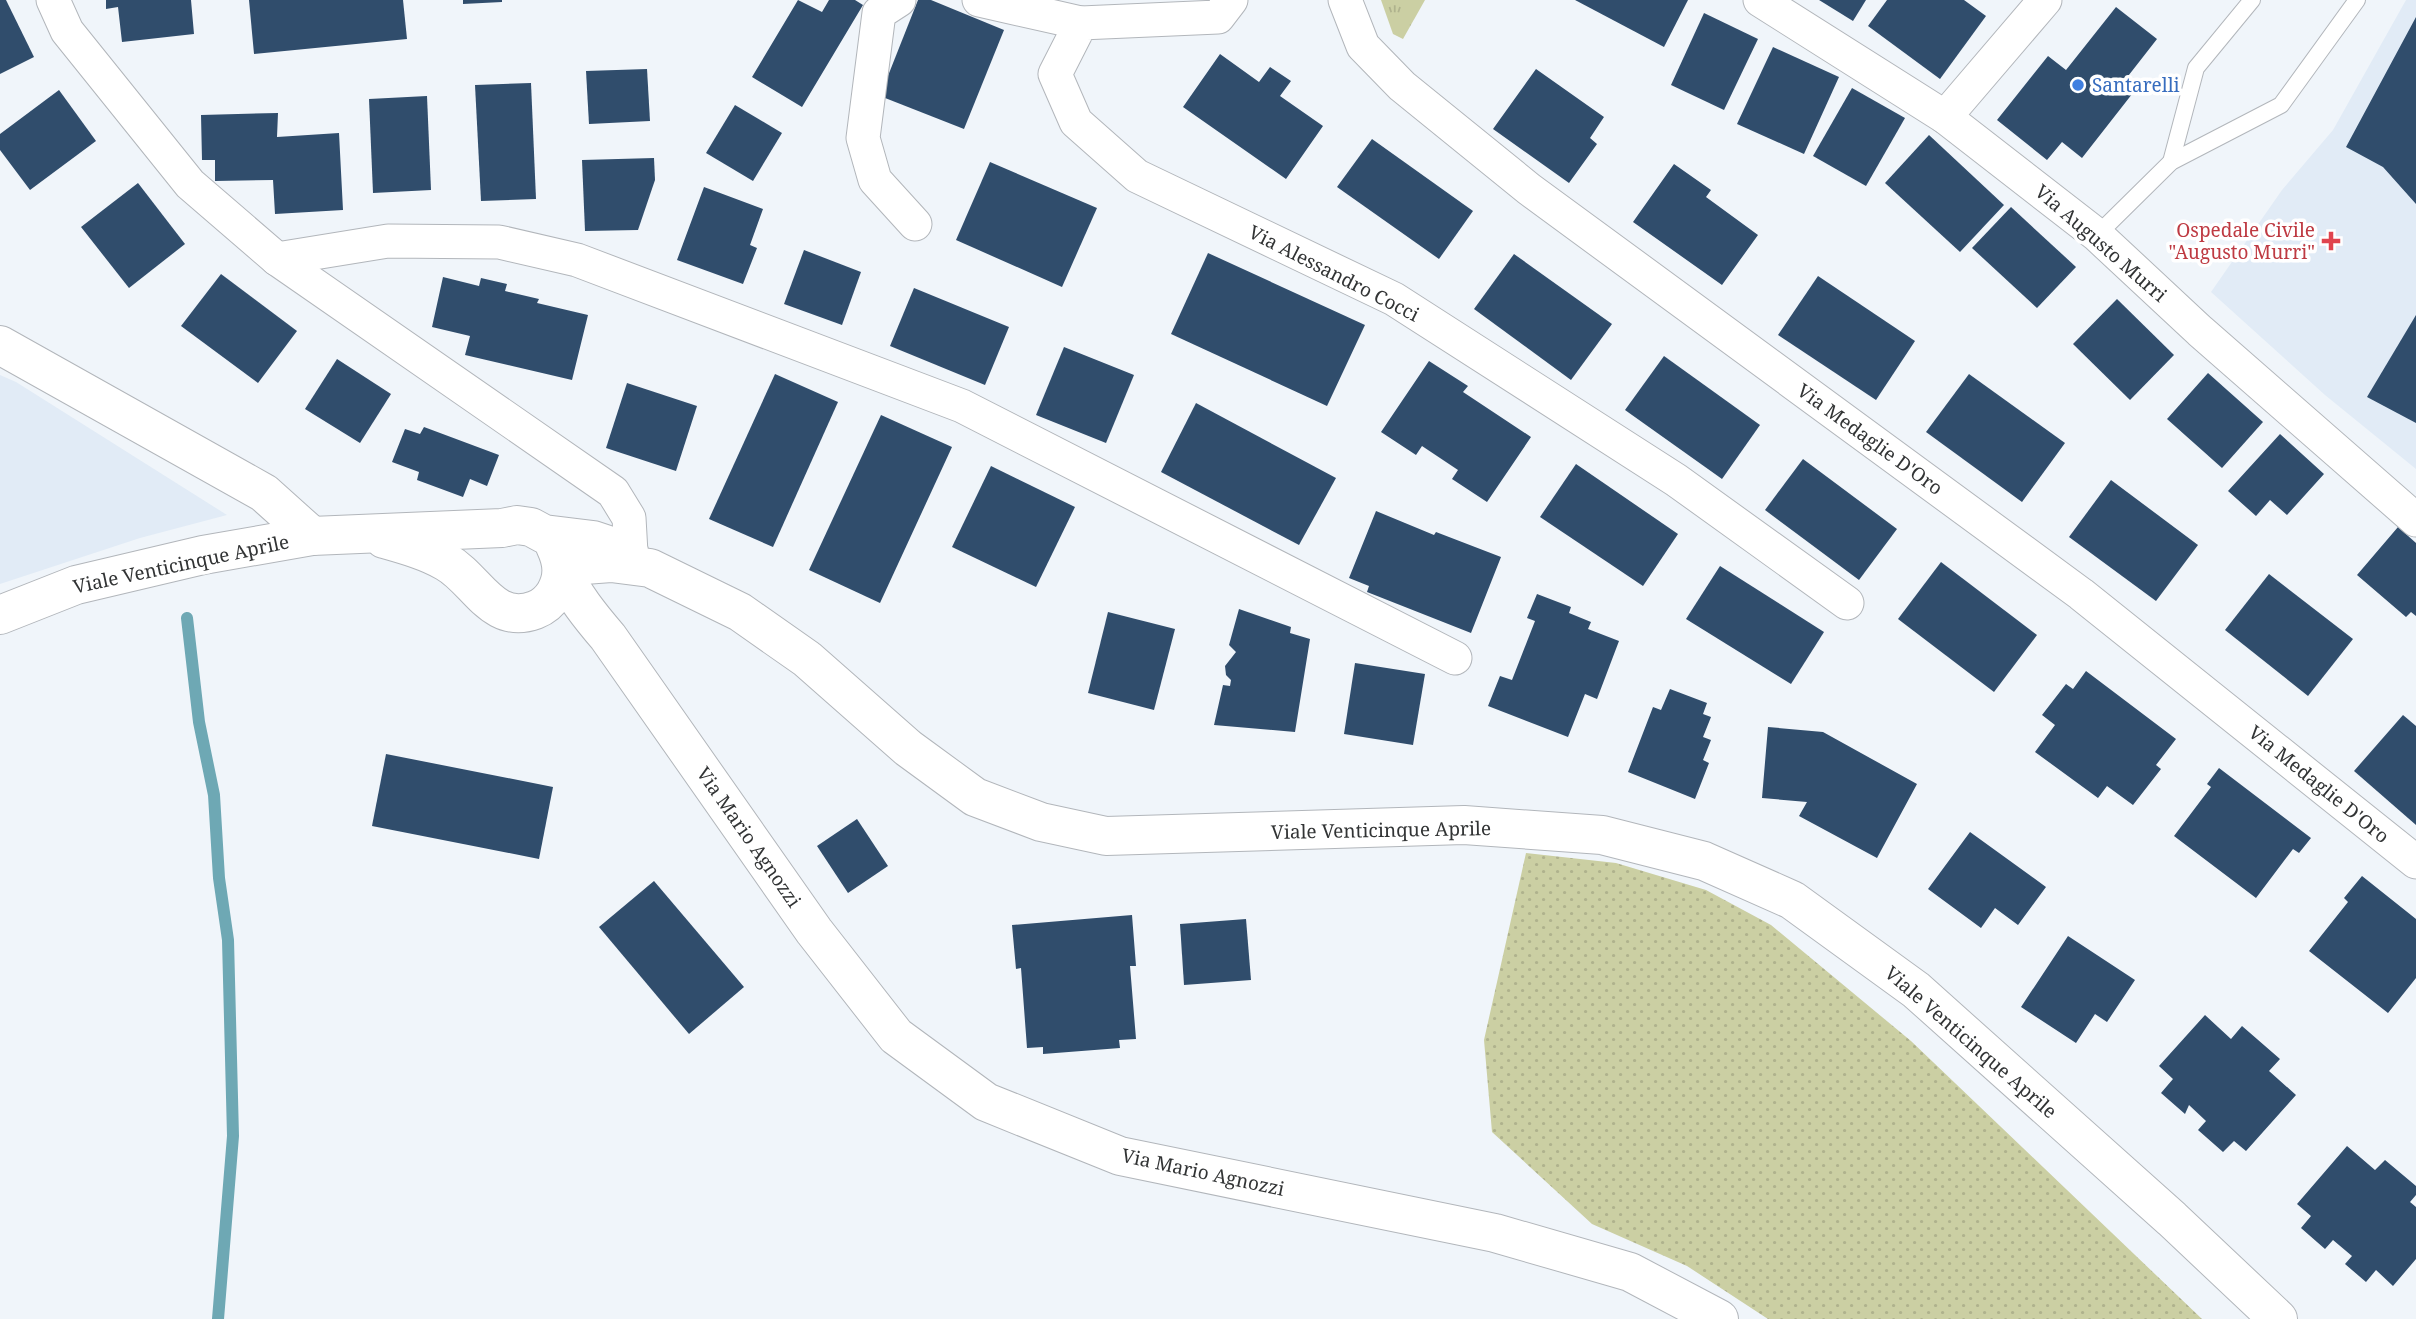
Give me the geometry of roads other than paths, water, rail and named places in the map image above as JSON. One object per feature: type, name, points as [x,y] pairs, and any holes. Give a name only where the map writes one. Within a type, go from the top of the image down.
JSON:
[{"type":"main road","points":[[1,344],[264,493],[312,536]]},
{"type":"main road","name":"Viale Venticinque Aprile","points":[[0,615],[76,585],[203,555],[312,536],[524,526],[544,534],[593,540],[641,560],[740,612],[807,659],[908,748],[975,797],[1041,822],[1106,836],[1464,825],[1602,835],[1704,861],[1792,900],[1916,990],[2172,1219],[2278,1319]]},
{"type":"main road","points":[[478,590],[473,575],[474,560],[479,547],[489,535],[502,528]]},
{"type":"main road","name":"Viale Venticinque Aprile","points":[[365,534],[416,548],[446,562],[463,573],[487,601],[499,610],[514,614],[528,612]]},
{"type":"main road","points":[[528,612],[541,607],[552,598],[562,571],[557,551],[544,534]]},
{"type":"main road","name":"Viale Venticinque Aprile","points":[[562,571],[584,565],[641,560]]},
{"type":"main road","name":"Via Mario Agnozzi","points":[[562,571],[588,614],[608,637],[814,931],[896,1035],[986,1102],[1120,1156],[1495,1233],[1630,1272],[1719,1319]]},
{"type":"main road","name":"Via Mario Agnozzi","points":[[528,612],[556,615],[580,622],[608,637]]},
{"type":"street","points":[[53,0],[67,31],[190,184],[276,259],[613,492],[629,518],[641,560]]},
{"type":"street","points":[[899,0],[879,13],[863,138],[875,180],[915,223]]},
{"type":"street","points":[[979,0],[1081,23],[1218,17],[1231,0]]},
{"type":"street","name":"Via Medaglie D'Oro","points":[[1345,0],[1363,46],[1394,78],[1529,189],[2081,594],[2416,862]]},
{"type":"street","name":"Via Augusto Murri","points":[[1760,0],[1945,117],[2096,235],[2210,340],[2416,520]]},
{"type":"street","points":[[1945,117],[2045,0]]},
{"type":"street","name":"Via Alessandro Cocci","points":[[1081,23],[1055,74],[1076,122],[1137,176],[1394,299],[1676,480],[1847,603]]},
{"type":"street","points":[[276,259],[388,240],[499,243],[577,260],[962,406],[1455,658]]},
{"type":"lane","points":[[2171,162],[2196,68],[2252,0]]},
{"type":"lane","points":[[2096,235],[2171,162],[2281,105],[2357,0]]},
{"type":"waterway","points":[[187,618],[199,722],[214,795],[219,878],[228,940],[233,1136],[218,1319]]},
{"type":"place","name":"Santarelli","points":[[2078,85]]},
{"type":"place","name":"Ospedale Civile \"Augusto Murri\"","points":[[2331,241]]}]
